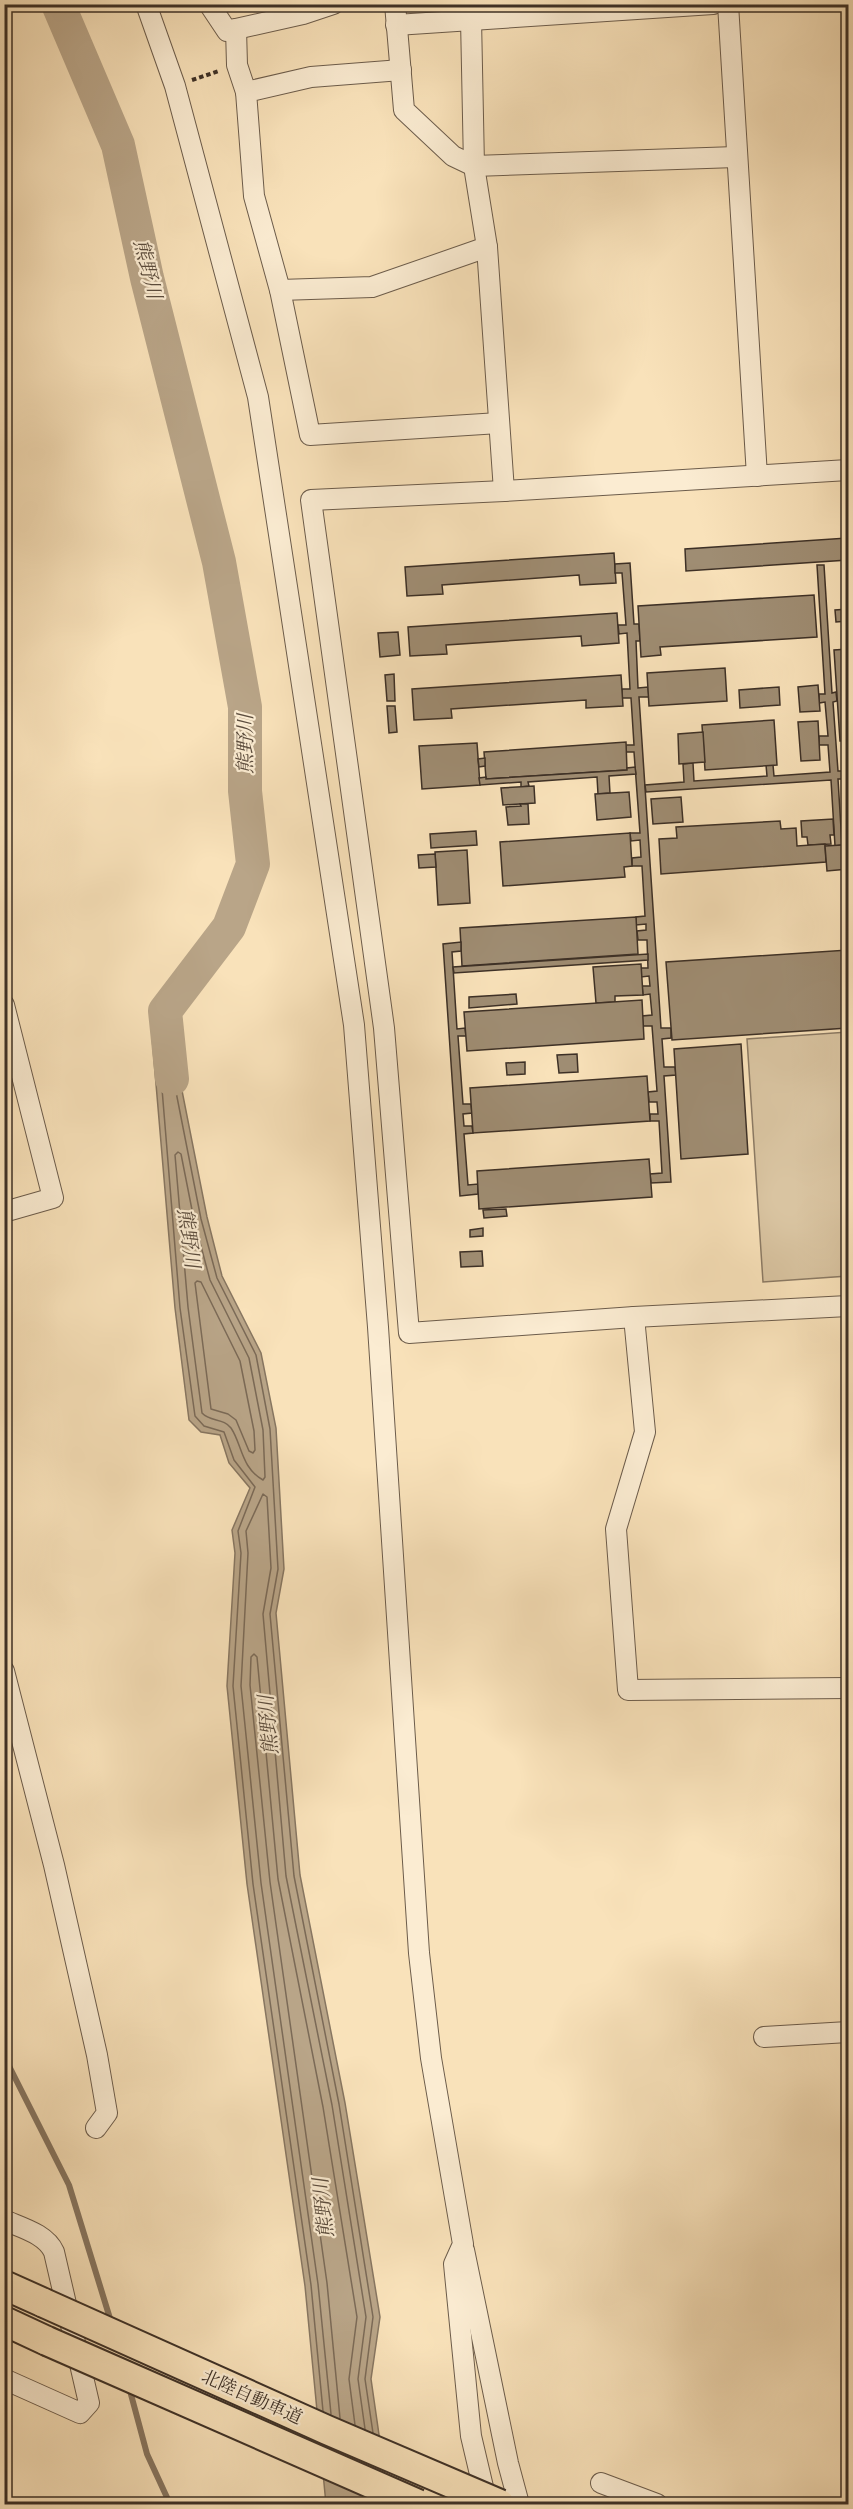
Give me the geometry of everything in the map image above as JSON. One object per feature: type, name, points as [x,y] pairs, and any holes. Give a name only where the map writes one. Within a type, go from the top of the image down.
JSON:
[{"type":"highway","name":"北陸自動車道","points":[[4,2285],[500,2505]]},
{"type":"highway","name":"北陸自動車道","points":[[4,2321],[418,2505]]},
{"type":"street","points":[[146,4],[175,86],[258,397],[354,1025],[378,1327],[419,1953],[431,2058],[463,2244],[508,2463],[519,2505]]},
{"type":"street","points":[[209,4],[227,31],[302,10],[333,4]]},
{"type":"street","points":[[395,4],[404,110],[453,156],[474,165],[736,157]]},
{"type":"street","points":[[396,26],[583,8],[713,4]]},
{"type":"street","points":[[728,4],[757,476]]},
{"type":"street","points":[[471,19],[474,165],[487,247],[504,491]]},
{"type":"street","points":[[236,29],[237,65],[246,92],[254,196],[280,290],[310,435],[500,423]]},
{"type":"street","points":[[246,92],[311,77],[401,69]]},
{"type":"street","points":[[280,290],[372,287],[487,247]]},
{"type":"street","points":[[849,470],[312,500],[384,1029],[408,1333],[634,1317],[849,1306]]},
{"type":"street","points":[[4,1005],[53,1198],[4,1212]]},
{"type":"street","points":[[634,1317],[645,1432],[616,1529],[628,1690],[849,1688]]},
{"type":"street","points":[[4,1671],[54,1865],[98,2055],[106,2113],[96,2128]]},
{"type":"street","points":[[764,2037],[849,2032]]},
{"type":"street","points":[[4,2220],[40,2236],[51,2245],[89,2403],[80,2413],[4,2379]]},
{"type":"street","points":[[463,2244],[454,2264],[455,2275],[471,2436],[487,2505]]},
{"type":"street","points":[[601,2483],[657,2505]]},
{"type":"path","points":[[175,86],[237,65]]},
{"type":"shaded area","points":[[848,1032],[848,1276],[763,1282],[747,1039]]},
{"type":"water","points":[[151,1025],[171,1035],[207,1217],[222,1276],[261,1353],[276,1428],[284,1569],[276,1613],[300,1875],[345,2103],[380,2317],[371,2379],[389,2504],[326,2504],[305,2286],[247,1884],[227,1686],[235,1553],[232,1530],[250,1488],[229,1463],[220,1435],[201,1432],[189,1420],[175,1308]]},
{"type":"building","points":[[847,538],[848,560],[686,571],[685,549]]},
{"type":"building","points":[[614,553],[616,583],[580,585],[579,575],[442,585],[443,594],[407,596],[405,567]]},
{"type":"building","points":[[630,563],[634,624],[639,624],[640,641],[636,641],[638,688],[648,687],[649,697],[639,697],[661,1028],[671,1028],[671,1038],[662,1039],[664,1067],[675,1067],[676,1075],[664,1076],[671,1182],[651,1183],[650,1174],[662,1173],[659,1121],[650,1121],[650,1114],[658,1114],[657,1102],[649,1102],[648,1092],[657,1091],[652,1026],[643,1026],[642,1016],[652,1015],[650,994],[643,995],[642,986],[650,986],[649,976],[641,977],[641,968],[648,968],[647,940],[638,940],[637,931],[646,930],[646,924],[636,925],[636,917],[645,916],[642,866],[632,866],[632,858],[641,857],[640,840],[631,841],[630,833],[640,833],[634,752],[626,752],[626,745],[634,745],[631,698],[622,698],[622,689],[630,689],[627,633],[619,634],[618,625],[626,625],[622,573],[615,573],[615,564]]},
{"type":"building","points":[[817,565],[824,565],[832,693],[836,692],[837,701],[833,702],[838,771],[848,771],[848,779],[838,779],[842,845],[835,846],[831,780],[646,792],[645,785],[684,782],[683,764],[693,763],[694,781],[767,776],[766,765],[773,765],[774,776],[830,772],[828,745],[819,745],[819,736],[828,736],[825,702],[819,703],[819,694],[825,694]]},
{"type":"building","points":[[814,595],[817,637],[660,647],[661,655],[641,657],[638,606]]},
{"type":"building","points":[[848,609],[848,621],[836,622],[835,610]]},
{"type":"building","points":[[617,613],[619,643],[582,646],[581,636],[446,645],[447,654],[410,656],[408,627]]},
{"type":"building","points":[[398,632],[400,655],[380,657],[378,633]]},
{"type":"building","points":[[848,649],[848,741],[840,741],[834,650]]},
{"type":"building","points":[[725,668],[727,701],[649,706],[647,673]]},
{"type":"building","points":[[394,674],[395,701],[387,701],[385,675]]},
{"type":"building","points":[[621,675],[623,706],[586,708],[586,700],[451,709],[452,718],[414,720],[412,689]]},
{"type":"building","points":[[818,685],[820,711],[800,712],[798,687]]},
{"type":"building","points":[[779,687],[780,705],[740,708],[739,690]]},
{"type":"building","points":[[387,706],[395,706],[397,732],[389,733]]},
{"type":"building","points":[[774,720],[777,765],[705,770],[702,725]]},
{"type":"building","points":[[818,721],[820,760],[801,761],[798,722]]},
{"type":"building","points":[[703,732],[705,762],[679,764],[678,734]]},
{"type":"building","points":[[626,742],[627,770],[486,779],[484,752]]},
{"type":"building","points":[[477,743],[480,785],[422,789],[419,746]]},
{"type":"building","points":[[485,758],[485,766],[479,767],[478,759]]},
{"type":"building","points":[[635,767],[636,774],[609,776],[610,793],[598,794],[597,777],[528,782],[529,786],[521,787],[521,782],[480,785],[479,778],[627,770],[627,768]]},
{"type":"building","points":[[534,786],[535,803],[503,805],[501,788]]},
{"type":"building","points":[[629,792],[631,817],[597,820],[595,794]]},
{"type":"building","points":[[681,797],[683,822],[653,824],[651,799]]},
{"type":"building","points":[[520,804],[528,804],[529,824],[508,825],[506,807],[521,806]]},
{"type":"building","points":[[833,819],[834,835],[830,835],[831,844],[808,845],[807,837],[802,837],[801,821]]},
{"type":"building","points":[[780,821],[781,829],[796,828],[797,846],[825,844],[826,862],[661,874],[659,839],[677,838],[676,827]]},
{"type":"building","points":[[476,831],[477,845],[431,848],[430,834]]},
{"type":"building","points":[[630,833],[632,866],[624,867],[625,877],[503,886],[500,842]]},
{"type":"building","points":[[848,845],[848,869],[827,871],[825,846]]},
{"type":"building","points":[[467,850],[470,903],[438,905],[435,852]]},
{"type":"building","points":[[435,854],[436,867],[419,868],[418,855]]},
{"type":"building","points":[[636,917],[638,954],[462,966],[460,928]]},
{"type":"building","points":[[461,942],[461,951],[452,952],[457,1029],[465,1028],[466,1036],[458,1036],[463,1104],[471,1104],[472,1113],[463,1114],[464,1126],[472,1126],[473,1133],[464,1134],[468,1185],[478,1184],[478,1194],[460,1196],[443,944]]},
{"type":"building","points":[[848,950],[848,1028],[672,1040],[666,962]]},
{"type":"building","points":[[648,954],[648,960],[454,973],[453,967]]},
{"type":"building","points":[[641,964],[643,995],[615,996],[615,1002],[596,1003],[593,967]]},
{"type":"building","points":[[516,994],[517,1004],[469,1008],[469,997]]},
{"type":"building","points":[[642,1000],[644,1039],[467,1051],[464,1012]]},
{"type":"building","points":[[741,1044],[748,1154],[681,1159],[674,1049]]},
{"type":"building","points":[[577,1054],[578,1072],[559,1073],[557,1055]]},
{"type":"building","points":[[525,1062],[525,1074],[507,1075],[506,1063]]},
{"type":"building","points":[[647,1076],[650,1121],[473,1133],[470,1088]]},
{"type":"building","points":[[649,1159],[652,1197],[479,1209],[477,1171]]},
{"type":"building","points":[[506,1209],[507,1216],[484,1218],[483,1210]]},
{"type":"building","points":[[483,1228],[483,1236],[470,1237],[470,1230]]},
{"type":"building","points":[[482,1251],[483,1266],[461,1267],[460,1252]]},
{"type":"waterway","name":"熊野川","points":[[58,4],[118,145],[147,278],[219,562],[245,707],[245,791],[253,864],[229,927],[165,1011],[172,1079]]},
{"type":"waterway","points":[[4,2056],[69,2185],[112,2325]]},
{"type":"waterway","points":[[129,2387],[147,2454],[170,2504]]}]
